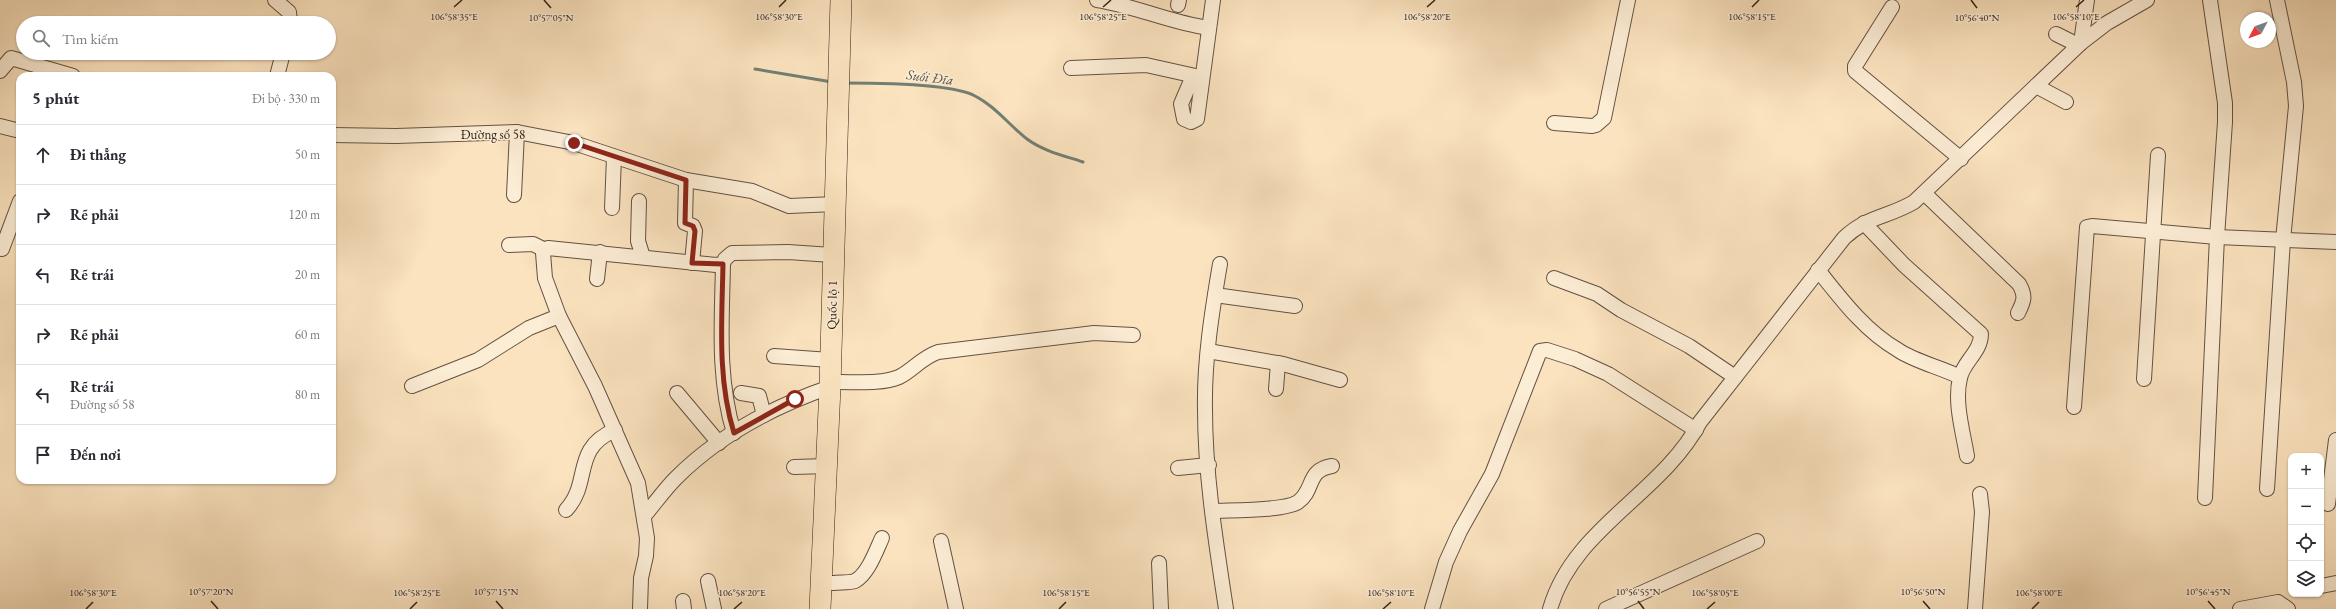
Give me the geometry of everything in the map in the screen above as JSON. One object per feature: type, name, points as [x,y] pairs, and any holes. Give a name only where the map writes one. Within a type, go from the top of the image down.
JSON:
[{"type":"highway","name":"Quốc lộ 1","points":[[833,609],[835,385],[844,94],[841,0]]},
{"type":"highway","name":"Quốc lộ 1","points":[[844,72],[852,0]]},
{"type":"highway","name":"Quốc lộ 1","points":[[820,609],[827,466],[835,385],[830,360],[834,204],[844,94]]},
{"type":"street","points":[[275,0],[289,12],[289,16]]},
{"type":"street","points":[[1097,0],[1130,7],[1184,24],[1209,28]]},
{"type":"street","points":[[1071,68],[1146,65],[1198,77],[1209,28],[1213,0]]},
{"type":"street","points":[[1554,123],[1592,126],[1596,125],[1604,118],[1628,0]]},
{"type":"street","points":[[2079,44],[2087,0]]},
{"type":"street","points":[[1550,609],[1562,577],[1583,549],[1601,529],[1677,457],[1735,377],[1844,238],[1864,223],[1904,208],[1924,193],[2079,44],[2107,23],[2147,0]]},
{"type":"street","points":[[2205,498],[2217,237],[2225,103],[2210,0]]},
{"type":"street","points":[[2267,489],[2283,240],[2296,96],[2277,0]]},
{"type":"street","points":[[1892,7],[1855,66],[1855,71],[1961,159]]},
{"type":"street","points":[[2056,34],[2079,44]]},
{"type":"street","points":[[0,71],[11,58],[16,59]]},
{"type":"street","points":[[18,60],[59,72]]},
{"type":"street","points":[[278,72],[281,60]]},
{"type":"street","points":[[2036,86],[2066,102]]},
{"type":"street","points":[[0,126],[16,130]]},
{"type":"street","points":[[514,195],[517,132]]},
{"type":"street","name":"Đường số 58","points":[[336,135],[396,136],[517,132],[568,142],[686,180],[752,191],[789,206],[834,204]]},
{"type":"street","points":[[2144,379],[2152,231],[2158,155]]},
{"type":"street","points":[[612,208],[614,157]]},
{"type":"street","points":[[686,180],[685,223],[693,226],[695,231],[692,263]]},
{"type":"street","points":[[1924,193],[2020,284],[2024,294],[2024,300],[2018,313]]},
{"type":"street","points":[[639,201],[638,241],[643,257]]},
{"type":"street","points":[[2,249],[16,212]]},
{"type":"street","points":[[1864,223],[1904,265],[1981,334],[1981,342],[1960,377],[1960,406],[1966,456]]},
{"type":"street","points":[[2074,407],[2087,227],[2092,226],[2217,237],[2336,242]]},
{"type":"street","points":[[509,245],[533,244],[545,250],[548,248],[600,252],[692,263],[723,264]]},
{"type":"street","points":[[545,250],[543,253],[545,278],[560,316],[615,430],[638,483],[645,515],[647,550],[641,578],[640,609]]},
{"type":"street","points":[[597,279],[600,252]]},
{"type":"street","points":[[734,433],[726,404],[722,364],[723,264],[725,258],[732,253],[788,252],[832,255]]},
{"type":"street","points":[[1220,264],[1214,294],[1204,410],[1213,511],[1226,609]]},
{"type":"street","points":[[1818,270],[1844,303],[1898,351],[1960,377]]},
{"type":"street","points":[[1554,278],[1597,294],[1621,310],[1689,346],[1735,377]]},
{"type":"street","points":[[1214,294],[1295,306]]},
{"type":"street","points":[[412,386],[478,360],[529,328],[560,316]]},
{"type":"street","points":[[645,515],[677,477],[719,443],[764,415],[795,399],[835,385],[891,380],[905,373],[924,357],[938,352],[1094,333],[1133,335]]},
{"type":"street","points":[[1432,609],[1446,562],[1501,452],[1540,351],[1546,350],[1591,366],[1696,430]]},
{"type":"street","points":[[1208,351],[1278,363],[1340,380]]},
{"type":"street","points":[[774,356],[830,360]]},
{"type":"street","points":[[1276,389],[1278,363]]},
{"type":"street","points":[[677,393],[719,443]]},
{"type":"street","points":[[741,393],[759,396],[764,415]]},
{"type":"street","points":[[566,510],[574,501],[579,488],[581,473],[593,444],[615,430]]},
{"type":"street","points":[[2328,504],[2336,440]]},
{"type":"street","points":[[1178,468],[1209,465]]},
{"type":"street","points":[[794,467],[827,466]]},
{"type":"street","points":[[1213,511],[1290,506],[1302,499],[1315,474],[1323,467],[1332,466]]},
{"type":"street","points":[[1975,609],[1982,512],[1980,494]]},
{"type":"street","points":[[833,583],[851,582],[859,578],[871,560],[882,538]]},
{"type":"street","points":[[940,541],[956,609]]},
{"type":"street","points":[[1606,609],[1757,541]]},
{"type":"street","points":[[1159,563],[1161,609]]},
{"type":"street","points":[[708,581],[714,609]]},
{"type":"street","points":[[2324,585],[2336,583]]},
{"type":"street","points":[[2240,609],[2278,602],[2288,609]]},
{"type":"waterway","name":"Suối Đĩa","points":[[755,69],[832,82]]},
{"type":"waterway","name":"Suối Đĩa","points":[[845,83],[931,86],[949,88],[964,92],[975,96],[989,105],[1033,143],[1054,153],[1083,162]]},
{"type":"route","points":[[574,143],[686,180],[685,223],[695,228],[692,263],[716,265],[723,264],[722,364],[726,404],[734,433],[795,399]]}]
